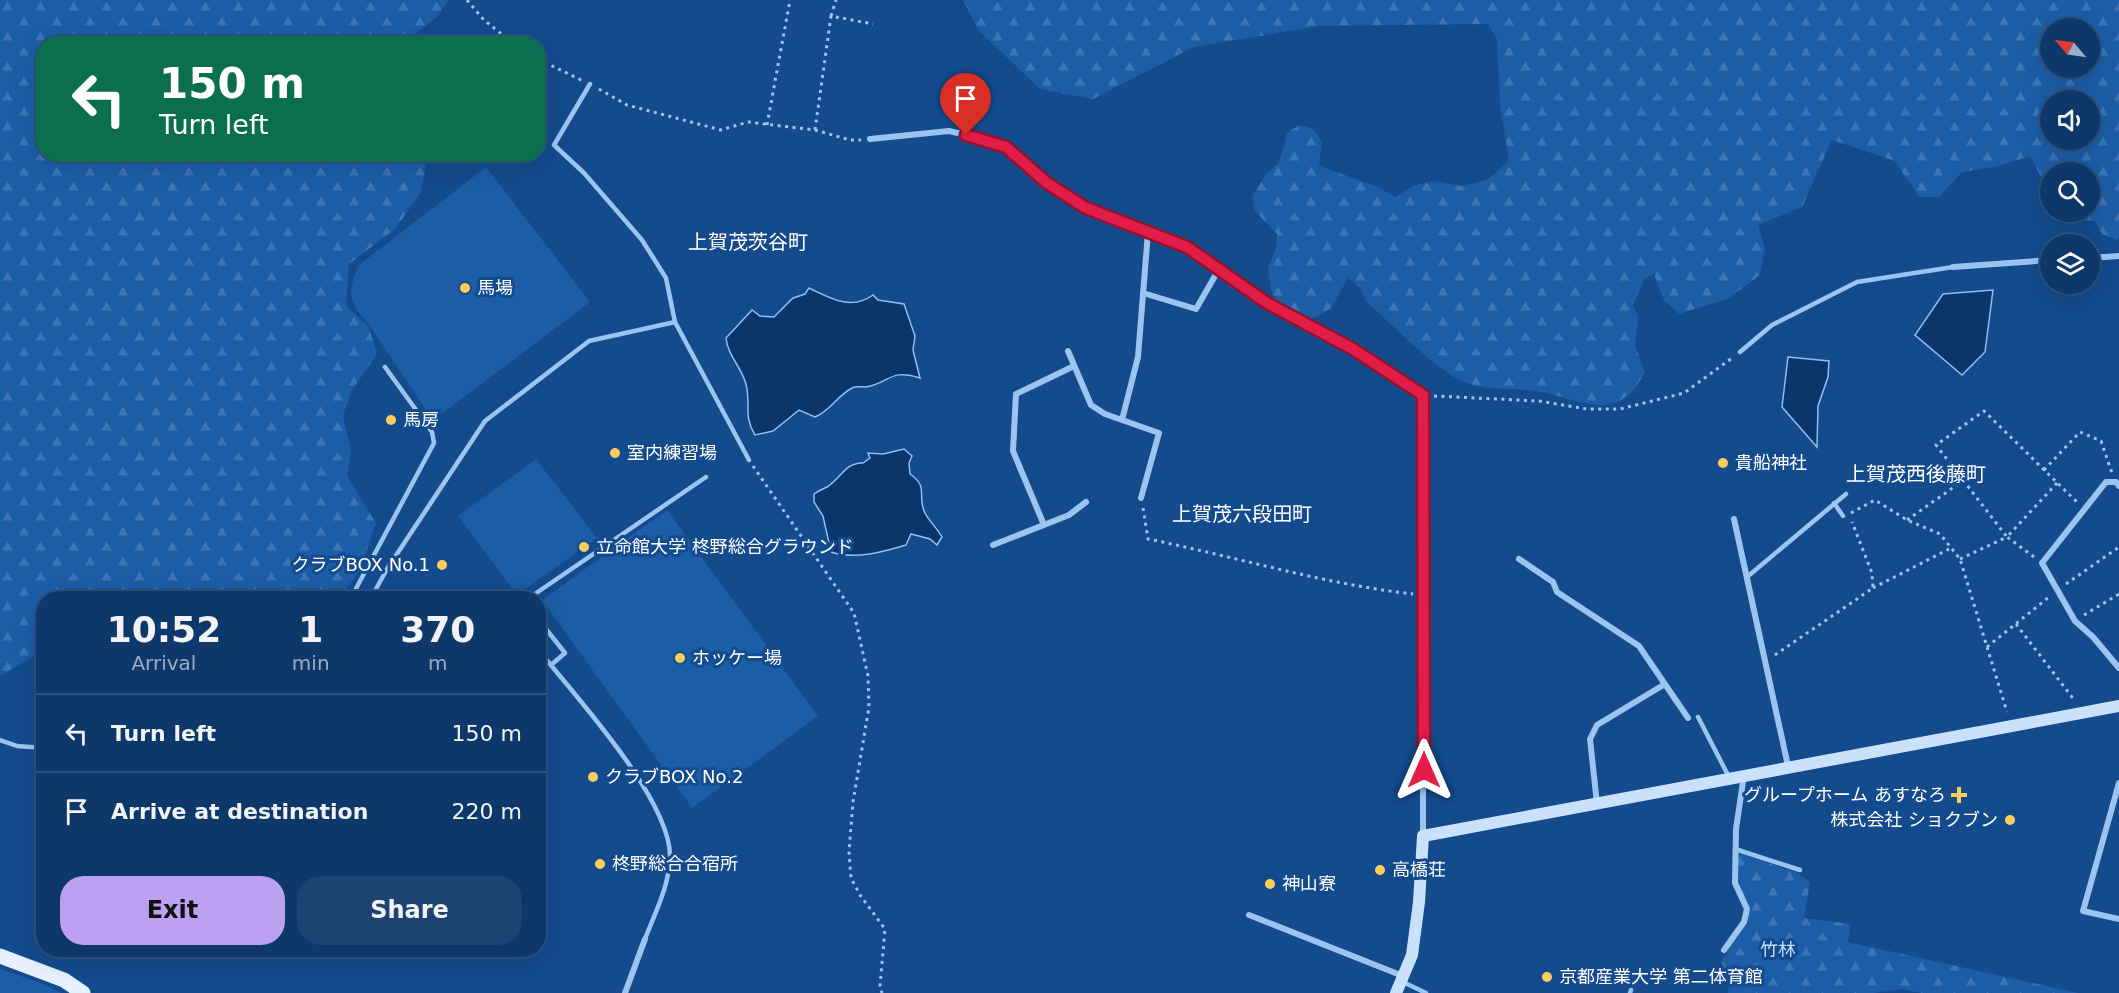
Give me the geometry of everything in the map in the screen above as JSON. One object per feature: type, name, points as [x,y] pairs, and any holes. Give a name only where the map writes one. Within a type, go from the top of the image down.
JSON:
[{"type":"main road","points":[[0,956],[64,980],[83,993]]},
{"type":"street","points":[[870,139],[949,131],[984,138],[1006,147],[1047,183],[1086,208],[1187,247],[1267,303],[1353,349],[1423,395],[1423,837],[1419,902],[1412,954],[1400,983],[1248,915]]},
{"type":"street","points":[[1122,420],[1138,357],[1148,232]]},
{"type":"street","points":[[2100,257],[2119,256]]},
{"type":"street","points":[[1953,267],[2040,261]]},
{"type":"street","points":[[1143,293],[1196,309],[1219,269]]},
{"type":"street","points":[[1068,351],[1091,405],[1105,414],[1159,433],[1141,498]]},
{"type":"street","points":[[1044,525],[1013,451],[1016,394],[1074,366]]},
{"type":"street","points":[[2117,484],[2106,482],[2042,563],[2075,621],[2093,637],[2119,669]]},
{"type":"street","points":[[993,545],[1069,515],[1086,502]]},
{"type":"street","points":[[1734,519],[1788,766]]},
{"type":"street","points":[[1519,559],[1553,582],[1557,592],[1639,645],[1688,718]]},
{"type":"street","points":[[1597,804],[1590,739],[1597,725],[1665,684]]},
{"type":"street","points":[[1423,837],[1744,774],[2119,706]]},
{"type":"street","points":[[1724,950],[1744,922],[1747,909],[1734,883],[1735,849],[1744,774]]},
{"type":"street","points":[[2119,783],[2083,912],[2119,919]]},
{"type":"street","points":[[625,993],[645,939]]},
{"type":"lane","points":[[590,84],[554,145],[584,173],[642,240],[666,278],[675,322],[749,460]]},
{"type":"lane","points":[[1740,352],[1772,325],[1857,282],[1953,267]]},
{"type":"lane","points":[[375,591],[485,421],[589,341],[675,322]]},
{"type":"lane","points":[[355,591],[434,443],[432,432],[385,367]]},
{"type":"lane","points":[[539,591],[706,477]]},
{"type":"lane","points":[[1747,577],[1846,494]]},
{"type":"lane","points":[[1834,503],[1843,516]]},
{"type":"lane","points":[[546,630],[565,653],[551,665]]},
{"type":"lane","points":[[546,661],[628,765],[652,799],[666,828],[670,855],[668,874],[645,939]]},
{"type":"lane","points":[[1698,717],[1729,777]]},
{"type":"lane","points":[[0,741],[17,746],[36,747]]},
{"type":"lane","points":[[1735,849],[1800,870]]},
{"type":"lane","points":[[1400,983],[1426,993]]},
{"type":"path","points":[[467,0],[484,20],[504,36]]},
{"type":"path","points":[[767,124],[790,0]]},
{"type":"path","points":[[815,130],[831,16],[836,0]]},
{"type":"path","points":[[831,16],[873,24]]},
{"type":"path","points":[[546,63],[627,105],[721,130],[747,122],[815,130],[850,140],[870,139]]},
{"type":"path","points":[[1423,395],[1539,401],[1587,409],[1620,409],[1684,393],[1740,352]]},
{"type":"path","points":[[2042,563],[2007,537],[1936,444],[1984,411],[2085,510]]},
{"type":"path","points":[[2044,470],[2080,432],[2101,441],[2117,484]]},
{"type":"path","points":[[749,460],[854,613],[868,676],[869,707],[853,802],[849,852],[851,878],[860,895],[885,928],[880,986],[882,993]]},
{"type":"path","points":[[1907,520],[1964,480]]},
{"type":"path","points":[[1960,559],[2007,537],[2057,483]]},
{"type":"path","points":[[1141,498],[1148,539],[1229,556],[1353,587],[1423,596]]},
{"type":"path","points":[[1872,588],[1872,573],[1850,514],[1875,500],[1907,520],[1940,534],[1960,559],[2012,725]]},
{"type":"path","points":[[1987,647],[2058,590],[2119,547]]},
{"type":"path","points":[[1765,662],[1872,588],[1951,548]]},
{"type":"path","points":[[2075,621],[2119,594]]},
{"type":"path","points":[[2016,624],[2083,712]]},
{"type":"green space","points":[[0,0],[448,0],[438,16],[413,36],[36,36],[36,162],[427,162],[421,192],[395,229],[349,264],[346,306],[369,327],[377,354],[352,390],[343,415],[351,452],[347,476],[376,523],[360,570],[345,591],[36,591],[36,655],[0,676]]},
{"type":"green space","points":[[963,0],[2119,0],[2119,238],[2117,240],[2102,234],[2096,222],[2100,222],[2100,162],[2040,162],[2040,174],[2030,156],[1999,166],[1962,172],[1939,197],[1919,197],[1895,161],[1832,140],[1802,207],[1758,225],[1765,249],[1760,275],[1729,298],[1679,314],[1664,300],[1654,274],[1644,279],[1633,305],[1638,317],[1635,345],[1645,373],[1628,395],[1618,401],[1597,405],[1541,392],[1481,387],[1460,380],[1431,361],[1365,301],[1361,289],[1348,278],[1331,308],[1314,318],[1285,308],[1275,299],[1272,292],[1268,270],[1275,250],[1277,234],[1255,211],[1252,196],[1265,175],[1279,163],[1287,133],[1299,125],[1312,128],[1322,141],[1319,166],[1378,187],[1395,197],[1415,185],[1433,181],[1462,186],[1487,180],[1509,161],[1500,105],[1497,39],[1488,24],[1319,26],[1194,47],[1093,99],[1040,89],[979,31]]},
{"type":"green space","name":"馬場","points":[[486,167],[590,302],[433,420],[360,315],[353,302],[351,289],[359,265]]},
{"type":"green space","points":[[536,459],[597,538],[523,591],[514,591],[458,516]]},
{"type":"green space","name":"ホッケー場","points":[[667,510],[818,716],[692,808],[546,606],[546,597]]},
{"type":"green space","name":"竹林","points":[[1738,853],[1798,873],[1810,882],[1804,918],[1851,924],[1848,942],[2078,993],[1922,993],[1901,989],[1874,993],[1728,993],[1729,975],[1721,962],[1739,933],[1749,908],[1737,881]]},
{"type":"green space","points":[[0,969],[41,983],[61,993],[0,993]]},
{"type":"shaded area","points":[[809,288],[841,301],[857,302],[873,295],[878,300],[904,304],[915,336],[913,350],[920,378],[896,375],[874,385],[854,387],[815,417],[799,410],[773,431],[755,435],[748,418],[746,382],[730,352],[726,338],[752,310],[760,316],[774,317],[793,298],[805,294]]},
{"type":"shaded area","points":[[1993,290],[1985,352],[1962,375],[1915,335],[1943,294]]},
{"type":"shaded area","points":[[1788,357],[1829,361],[1828,377],[1818,406],[1817,447],[1782,407]]},
{"type":"shaded area","points":[[904,449],[912,456],[909,463],[910,474],[920,483],[925,513],[942,537],[937,545],[930,539],[911,534],[906,545],[878,552],[849,555],[831,552],[823,516],[814,502],[814,494],[832,484],[852,465],[863,463],[870,458],[868,453],[883,454]]},
{"type":"place","name":"馬場","points":[[465,288]]},
{"type":"place","name":"馬房","points":[[391,420]]},
{"type":"place","name":"室内練習場","points":[[615,453]]},
{"type":"place","name":"貴船神社","points":[[1723,463]]},
{"type":"place","name":"立命館大学 柊野総合グラウンド","points":[[584,547]]},
{"type":"place","name":"クラブBOX No.1","points":[[442,565]]},
{"type":"place","name":"ホッケー場","points":[[680,658]]},
{"type":"place","name":"クラブBOX No.2","points":[[593,777]]},
{"type":"place","name":"グループホーム あすなろ","points":[[1959,795]]},
{"type":"place","name":"株式会社 ショクブン","points":[[2010,820]]},
{"type":"place","name":"柊野総合合宿所","points":[[600,864]]},
{"type":"place","name":"高橋荘","points":[[1380,870]]},
{"type":"place","name":"神山寮","points":[[1270,884]]},
{"type":"place","name":"京都産業大学 第二体育館","points":[[1547,977]]},
{"type":"district","name":"上賀茂茨谷町","points":[[748,242]]},
{"type":"district","name":"上賀茂西後藤町","points":[[1916,474]]},
{"type":"district","name":"上賀茂六段田町","points":[[1242,514]]},
{"type":"route","points":[[966,135],[984,138],[1006,147],[1047,183],[1086,208],[1187,247],[1267,303],[1353,349],[1423,395],[1424,770]]}]
